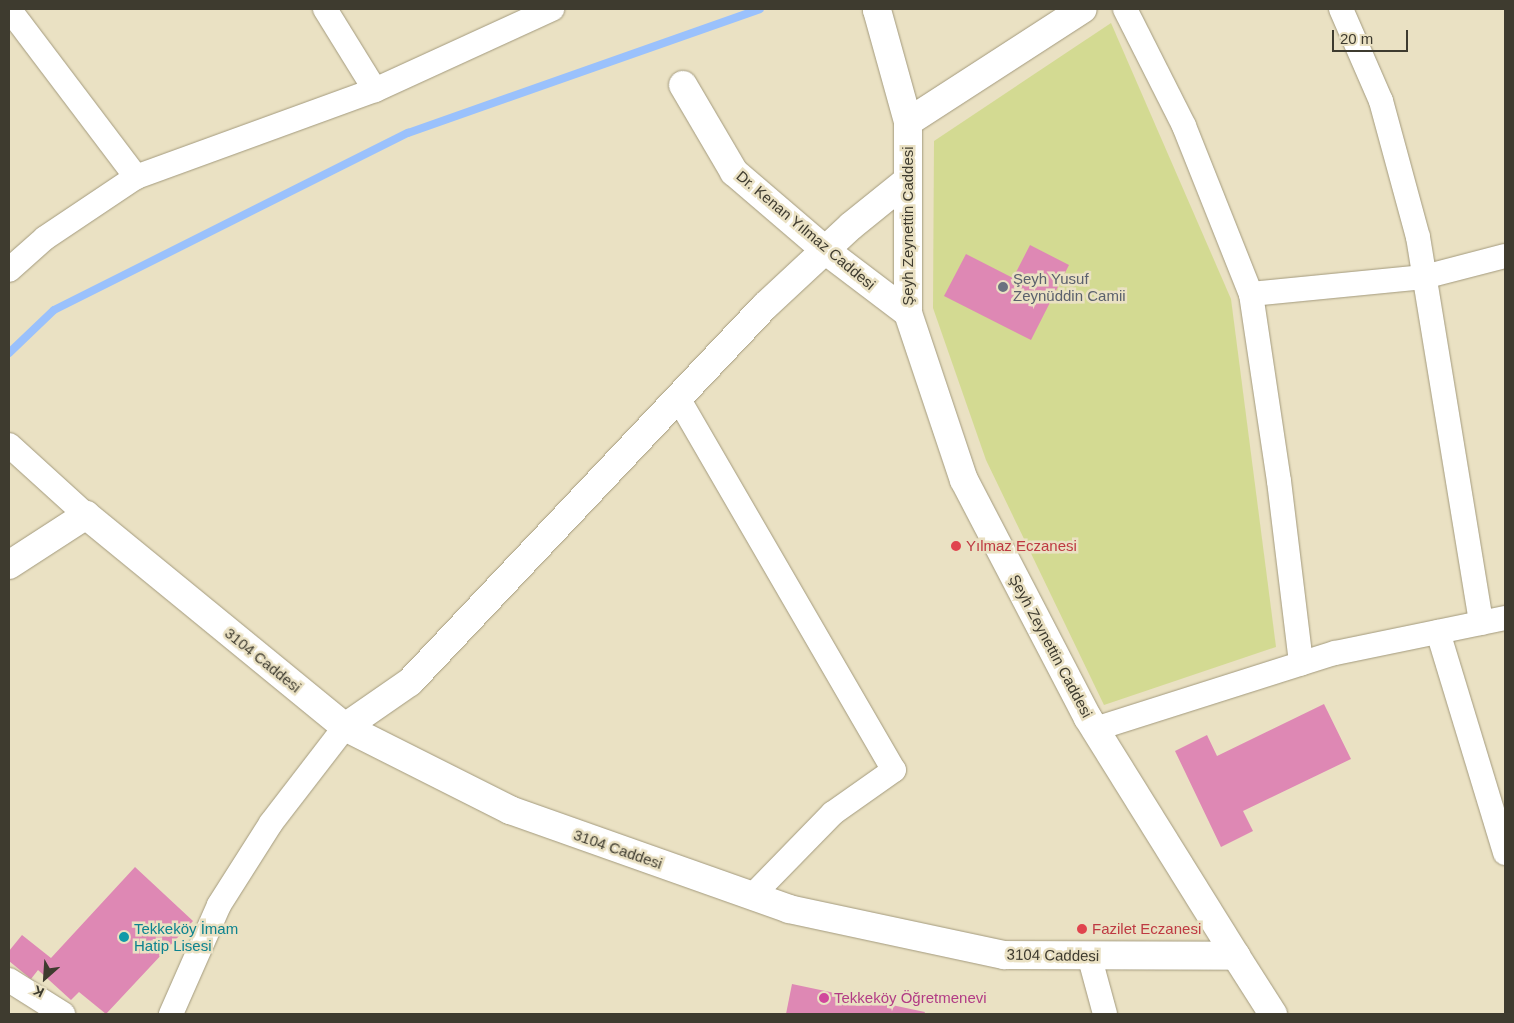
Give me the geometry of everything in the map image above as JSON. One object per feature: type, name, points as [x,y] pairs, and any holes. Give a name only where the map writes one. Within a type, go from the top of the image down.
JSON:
[{"type":"street","points":[[10,9],[136,177]]},
{"type":"street","points":[[325,9],[375,90]]},
{"type":"street","points":[[9,270],[45,238],[136,177],[375,90],[552,9]]},
{"type":"street","name":"Şeyh Zeynettin Caddesi","points":[[877,9],[908,122],[908,313],[964,480],[1095,729],[1273,1014]]},
{"type":"street","points":[[908,122],[1083,9]]},
{"type":"street","points":[[1125,9],[1184,126],[1251,294],[1279,481],[1301,664]]},
{"type":"street","points":[[1341,9],[1380,101],[1418,237],[1481,623]]},
{"type":"street","name":"Dr. Kenan Yılmaz Caddesi","points":[[683,85],[734,172],[825,250],[908,313]]},
{"type":"street","points":[[171,1014],[218,905],[271,823],[345,727],[410,682],[766,306],[825,250],[908,180]]},
{"type":"street","points":[[1251,294],[1424,277],[1505,256]]},
{"type":"street","points":[[678,398],[894,770],[833,813],[752,896]]},
{"type":"street","points":[[9,445],[86,516],[9,565]]},
{"type":"street","name":"3104 Caddesi","points":[[86,516],[345,727],[510,810],[789,909],[1004,955],[1236,956]]},
{"type":"street","points":[[1095,729],[1335,653],[1505,618]]},
{"type":"street","points":[[1438,632],[1505,853]]},
{"type":"street","points":[[1089,955],[1105,1014]]},
{"type":"street","points":[[9,980],[63,1014]]},
{"type":"green space","points":[[1111,23],[1231,299],[1276,647],[1104,705],[986,460],[933,308],[934,141]]},
{"type":"building","name":"Şeyh Yusuf Zeynüddin Camii","points":[[1030,245],[1069,265],[1031,340],[944,296],[966,254],[1013,278]]},
{"type":"building","points":[[1324,704],[1351,759],[1243,811],[1253,831],[1221,847],[1175,751],[1207,735],[1217,756]]},
{"type":"building","name":"Tekkeköy İmam Hatip Lisesi","points":[[135,867],[193,921],[106,1014],[79,992],[71,1000],[38,970],[31,979],[9,961],[9,951],[22,935],[51,958]]},
{"type":"building","name":"Tekkeköy Öğretmenevi","points":[[792,984],[925,1012],[924,1014],[786,1014]]},
{"type":"waterway","points":[[9,353],[54,310],[408,133],[760,9]]},
{"type":"place","name":"Şeyh Yusuf Zeynüddin Camii","points":[[1003,287]]},
{"type":"place","name":"Yılmaz Eczanesi","points":[[956,546]]},
{"type":"place","name":"Fazilet Eczanesi","points":[[1082,929]]},
{"type":"place","name":"Tekkeköy İmam Hatip Lisesi","points":[[124,937]]},
{"type":"place","name":"Tekkeköy Öğretmenevi","points":[[824,998]]}]
